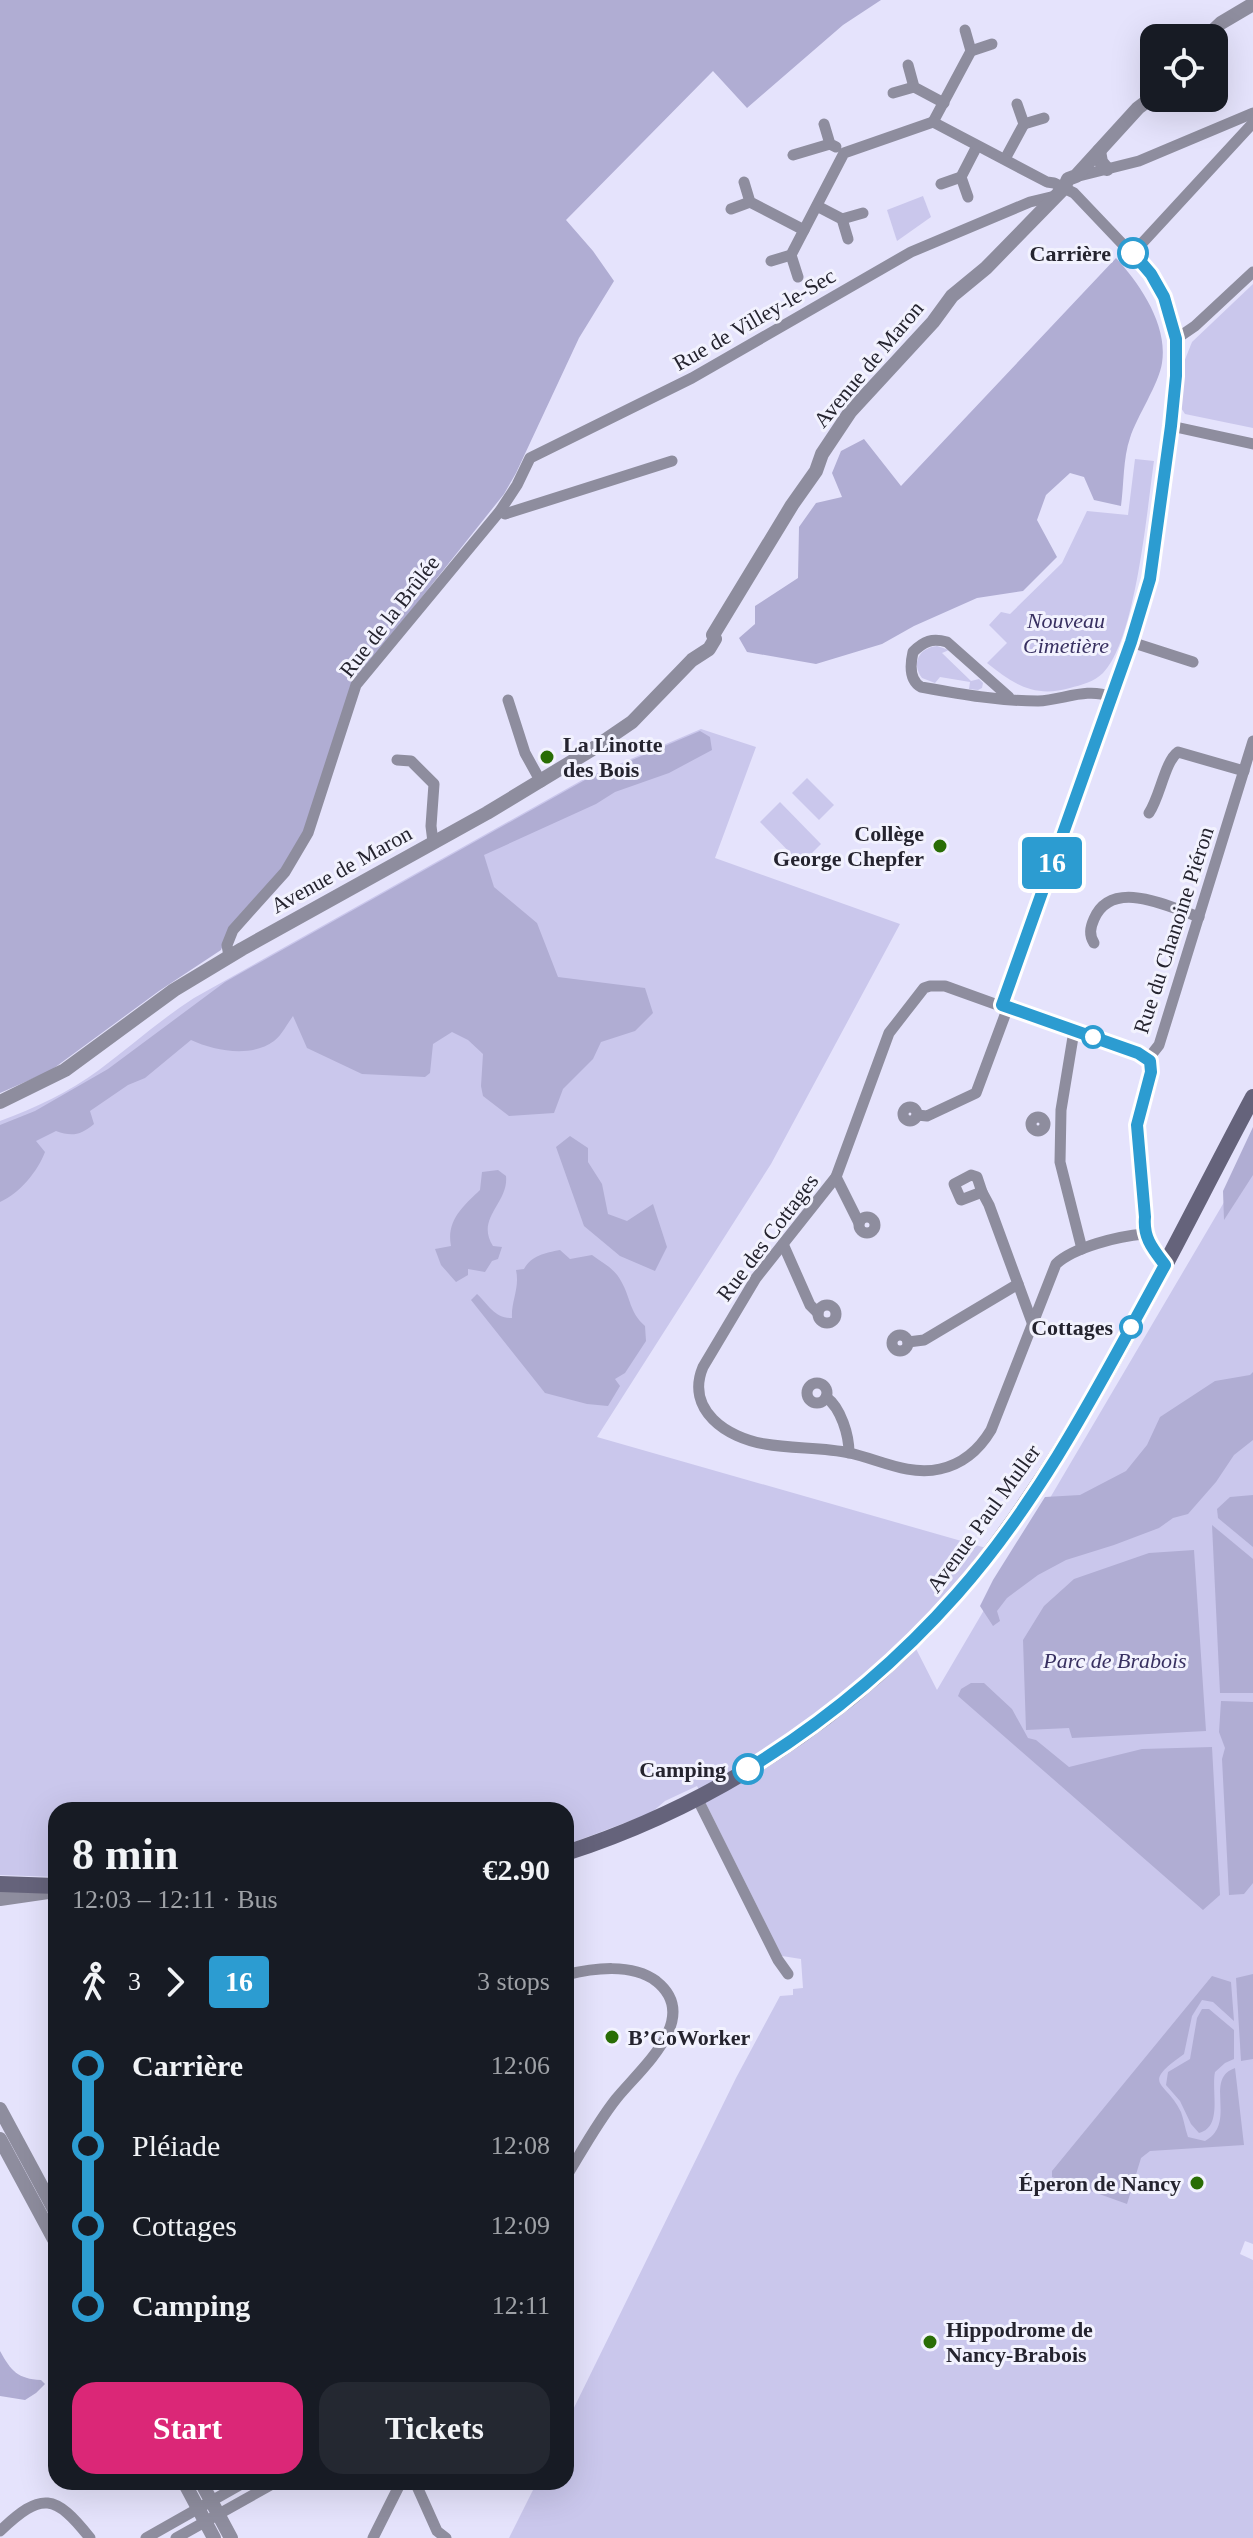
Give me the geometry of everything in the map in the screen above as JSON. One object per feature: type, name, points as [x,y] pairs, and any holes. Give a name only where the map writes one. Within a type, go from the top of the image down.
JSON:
[{"type":"main road","name":"Avenue Paul Muller","points":[[574,1850],[638,1826],[697,1798],[775,1753],[841,1705],[914,1640],[958,1593],[1020,1511],[1069,1437],[1165,1265],[1253,1097]]},
{"type":"main road","points":[[0,1884],[48,1887]]},
{"type":"street","points":[[1220,24],[1253,4]]},
{"type":"street","points":[[798,277],[791,255],[844,153],[933,122],[971,51],[965,30]]},
{"type":"street","points":[[971,51],[992,44]]},
{"type":"street","points":[[908,65],[914,87]]},
{"type":"street","points":[[893,93],[914,87],[944,103]]},
{"type":"street","points":[[1017,104],[1024,124]]},
{"type":"street","name":"Avenue de Maron","points":[[0,1102],[65,1070],[167,995],[229,956],[541,782],[632,722],[692,660],[708,635],[713,635],[850,412],[933,322],[952,296],[986,268],[1140,106]]},
{"type":"street","points":[[1076,176],[1139,161],[1253,113]]},
{"type":"street","points":[[1005,159],[1024,124],[1044,118]]},
{"type":"street","points":[[917,1115],[927,1116],[976,1093],[1150,579],[1176,376],[1176,339],[1164,297],[1151,274],[1133,253],[1074,193],[1046,190],[1047,182],[933,122]]},
{"type":"street","points":[[1133,253],[1253,123]]},
{"type":"street","points":[[824,124],[830,144],[844,153]]},
{"type":"street","points":[[793,155],[830,144]]},
{"type":"street","points":[[941,184],[961,177],[977,146]]},
{"type":"street","points":[[1099,151],[1101,162],[1107,169]]},
{"type":"street","points":[[961,177],[968,197]]},
{"type":"street","points":[[744,182],[750,202],[804,230]]},
{"type":"street","name":"Rue de Villey-le-Sec","points":[[500,511],[530,458],[536,454],[612,420],[692,378],[911,252],[1059,192]]},
{"type":"street","points":[[731,209],[750,202]]},
{"type":"street","points":[[817,206],[842,219],[863,213]]},
{"type":"street","points":[[842,219],[848,239]]},
{"type":"street","points":[[771,261],[791,255]]},
{"type":"street","points":[[1176,339],[1195,326],[1253,272]]},
{"type":"street","points":[[1171,426],[1253,444]]},
{"type":"street","points":[[500,511],[505,514],[672,461]]},
{"type":"street","name":"Rue de la Brûlée","points":[[229,956],[227,945],[233,930],[285,872],[308,833],[356,685],[500,511]]},
{"type":"street","points":[[1009,697],[947,642],[937,639],[928,641],[913,652],[912,676],[921,687],[988,699],[1009,697],[1040,701],[1096,693],[1111,697]]},
{"type":"street","points":[[1131,642],[1193,662]]},
{"type":"street","points":[[508,700],[525,753],[541,782]]},
{"type":"street","name":"Rue du Chanoine Piéron","points":[[1144,1234],[1137,1125],[1151,1072],[1148,1059],[1159,1045],[1253,741]]},
{"type":"street","points":[[1149,813],[1158,801],[1171,758],[1175,754],[1182,752],[1244,771]]},
{"type":"street","points":[[397,760],[411,761],[434,784],[433,842]]},
{"type":"street","points":[[1094,943],[1090,933],[1094,919],[1103,906],[1116,898],[1134,897],[1199,917]]},
{"type":"street","name":"Rue des Cottages","points":[[1144,1234],[1082,1249],[1066,1255],[1056,1264],[987,1437],[965,1459],[943,1468],[923,1471],[849,1453],[766,1444],[743,1437],[716,1422],[701,1403],[698,1383],[703,1367],[749,1288],[836,1177],[889,1033],[919,992],[930,986],[945,986],[1148,1059]]},
{"type":"street","points":[[1074,1031],[1060,1118],[1061,1172],[1082,1249]]},
{"type":"street","points":[[1045,1122],[1060,1118]]},
{"type":"street","points":[[836,1177],[859,1223]]},
{"type":"street","points":[[982,1192],[1032,1322]]},
{"type":"street","points":[[1144,1234],[1165,1265]]},
{"type":"street","points":[[783,1244],[810,1305],[818,1313]]},
{"type":"street","points":[[908,1342],[924,1340],[1016,1279]]},
{"type":"street","points":[[826,1397],[832,1402],[849,1439],[849,1453]]},
{"type":"street","points":[[697,1798],[788,1974]]},
{"type":"street","points":[[0,1899],[48,1890]]},
{"type":"street","points":[[574,1974],[600,1970],[638,1972],[664,1989],[671,2000],[674,2015],[663,2042],[616,2099],[574,2165]]},
{"type":"street","points":[[0,2109],[48,2198]]},
{"type":"street","points":[[0,2139],[48,2228]]},
{"type":"street","points":[[191,2490],[231,2538]]},
{"type":"street","points":[[203,2490],[214,2538]]},
{"type":"street","points":[[176,2538],[235,2490]]},
{"type":"street","points":[[146,2538],[257,2490]]},
{"type":"street","points":[[373,2538],[397,2490]]},
{"type":"street","points":[[419,2490],[437,2531],[446,2538]]},
{"type":"street","points":[[0,2531],[25,2508],[40,2504],[56,2505],[67,2510],[90,2538]]},
{"type":"green space","points":[[0,0],[881,0],[843,25],[747,108],[713,71],[566,220],[614,281],[579,338],[504,494],[354,682],[305,831],[289,861],[228,933],[221,950],[50,1071],[0,1093]]},
{"type":"green space","points":[[923,196],[931,217],[897,241],[887,210]]},
{"type":"green space","points":[[1116,258],[1150,306],[1161,334],[1163,349],[1160,371],[1128,446],[1121,506],[1094,500],[1084,477],[1070,473],[1046,495],[1037,520],[1057,557],[1023,591],[977,598],[882,644],[816,664],[747,652],[739,638],[755,624],[755,606],[798,578],[799,527],[816,503],[842,497],[832,473],[841,451],[864,439],[901,486]]},
{"type":"green space","points":[[1253,284],[1253,428],[1185,414],[1181,408],[1184,362],[1192,342]]},
{"type":"green space","name":"Nouveau Cimetière","points":[[1135,459],[1154,461],[1132,604],[1114,656],[1099,676],[1087,683],[1057,691],[1026,688],[1006,678],[987,663],[1007,643],[989,625],[1001,612],[1010,614],[1062,563],[1087,511],[1128,515]]},
{"type":"green space","points":[[937,646],[949,650],[942,653],[971,681],[979,679],[983,683],[982,688],[969,689],[970,682],[940,677],[935,683],[922,678],[917,667],[919,657]]},
{"type":"green space","name":"Parc de Brabois","points":[[701,729],[756,747],[715,858],[900,924],[771,1164],[597,1437],[986,1548],[909,1635],[937,1690],[1253,1153],[1253,2244],[1245,2241],[1240,2254],[1253,2260],[1253,2538],[509,2538],[533,2490],[574,2490],[574,2408],[736,2078],[780,1996],[793,1995],[793,1989],[803,1988],[801,1959],[782,1956],[697,1786],[665,1801],[651,1813],[574,1842],[574,1802],[48,1802],[48,1877],[0,1875],[0,1121],[51,1099],[88,1078],[194,998],[584,779]]},
{"type":"green space","points":[[700,731],[710,737],[712,750],[669,773],[615,792],[596,804],[484,855],[494,887],[537,923],[558,977],[645,988],[653,1013],[635,1031],[601,1042],[593,1059],[563,1089],[554,1113],[509,1116],[483,1096],[483,1054],[468,1040],[452,1032],[433,1044],[430,1073],[425,1077],[362,1074],[307,1048],[293,1016],[277,1039],[255,1050],[222,1050],[191,1040],[145,1078],[128,1085],[90,1111],[94,1124],[89,1128],[72,1134],[56,1131],[36,1141],[45,1152],[38,1167],[21,1188],[0,1202],[0,1125],[35,1111],[108,1069],[225,982],[585,780]]},
{"type":"green space","points":[[807,778],[834,805],[819,820],[792,793]]},
{"type":"green space","points":[[780,802],[821,844],[801,864],[760,822]]},
{"type":"green space","points":[[1253,1127],[1253,1175],[1224,1220],[1223,1191]]},
{"type":"green space","points":[[570,1136],[588,1148],[588,1162],[602,1184],[608,1214],[627,1221],[653,1204],[667,1247],[655,1271],[620,1256],[584,1226],[556,1147]]},
{"type":"green space","points":[[498,1170],[506,1176],[506,1186],[488,1227],[493,1246],[502,1247],[498,1259],[492,1261],[485,1272],[468,1269],[468,1275],[456,1282],[441,1265],[435,1249],[451,1246],[453,1222],[480,1190],[482,1172]]},
{"type":"green space","points":[[560,1250],[570,1259],[592,1255],[612,1270],[645,1326],[646,1341],[625,1373],[615,1379],[620,1386],[608,1406],[545,1393],[471,1300],[477,1294],[496,1313],[512,1318],[516,1270],[524,1269],[539,1255]]},
{"type":"green space","points":[[1253,1372],[1253,1440],[1234,1455],[1216,1482],[1188,1514],[1114,1545],[1066,1560],[1038,1575],[1007,1598],[997,1611],[1000,1621],[993,1626],[980,1606],[1045,1497],[1080,1495],[1126,1471],[1147,1445],[1160,1417],[1215,1381]]},
{"type":"green space","points":[[1253,1495],[1253,1547],[1218,1518],[1217,1509],[1230,1497]]},
{"type":"green space","points":[[1212,1525],[1253,1559],[1253,1693],[1220,1693]]},
{"type":"green space","name":"Parc de Brabois","points":[[1194,1550],[1206,1731],[1072,1738],[1069,1728],[1026,1730],[1023,1640],[1044,1606],[1074,1579],[1149,1553]]},
{"type":"green space","points":[[971,1683],[984,1683],[1012,1709],[1028,1738],[1036,1740],[1069,1767],[1142,1749],[1212,1747],[1220,1895],[1203,1910],[958,1696],[961,1689]]},
{"type":"green space","points":[[1221,1701],[1253,1702],[1253,1883],[1244,1894],[1229,1895],[1222,1759],[1225,1748],[1219,1732]]},
{"type":"green space","points":[[1253,1974],[1253,2059],[1241,2061],[1236,1978]]},
{"type":"green space","points":[[1212,1976],[1231,1982],[1234,2021],[1213,2002],[1202,2000],[1192,2016],[1184,2054],[1170,2064],[1159,2078],[1181,2112],[1188,2137],[1205,2141],[1219,2124],[1221,2082],[1235,2068],[1244,2145],[1150,2151],[1141,2158],[1127,2204],[1052,2177],[1052,2171]]},
{"type":"green space","points":[[1202,2009],[1209,2009],[1234,2030],[1234,2059],[1215,2072],[1214,2116],[1211,2124],[1199,2133],[1180,2101],[1166,2085],[1168,2072],[1190,2059],[1197,2018]]},
{"type":"green space","points":[[0,2351],[16,2373],[45,2384],[25,2400],[0,2396]]},
{"type":"bus line","name":"16","points":[[748,1769],[801,1735],[875,1677],[958,1593],[986,1559],[1069,1437],[1165,1265],[1148,1243],[1143,1228],[1145,1217],[1137,1125],[1151,1072],[1150,1061],[1138,1053],[1002,1005],[1131,642],[1150,579],[1171,426],[1176,339],[1164,297],[1151,274],[1133,253]]},
{"type":"place","name":"Carrière","points":[[1133,253]]},
{"type":"place","name":"La Linotte des Bois","points":[[547,757]]},
{"type":"place","name":"Collège George Chepfer","points":[[940,846]]},
{"type":"place","name":"Cottages","points":[[1131,1327]]},
{"type":"place","name":"Camping","points":[[748,1769]]},
{"type":"place","name":"B’CoWorker","points":[[612,2037]]},
{"type":"place","name":"Éperon de Nancy","points":[[1197,2183]]},
{"type":"place","name":"Hippodrome de Nancy-Brabois","points":[[930,2342]]}]
